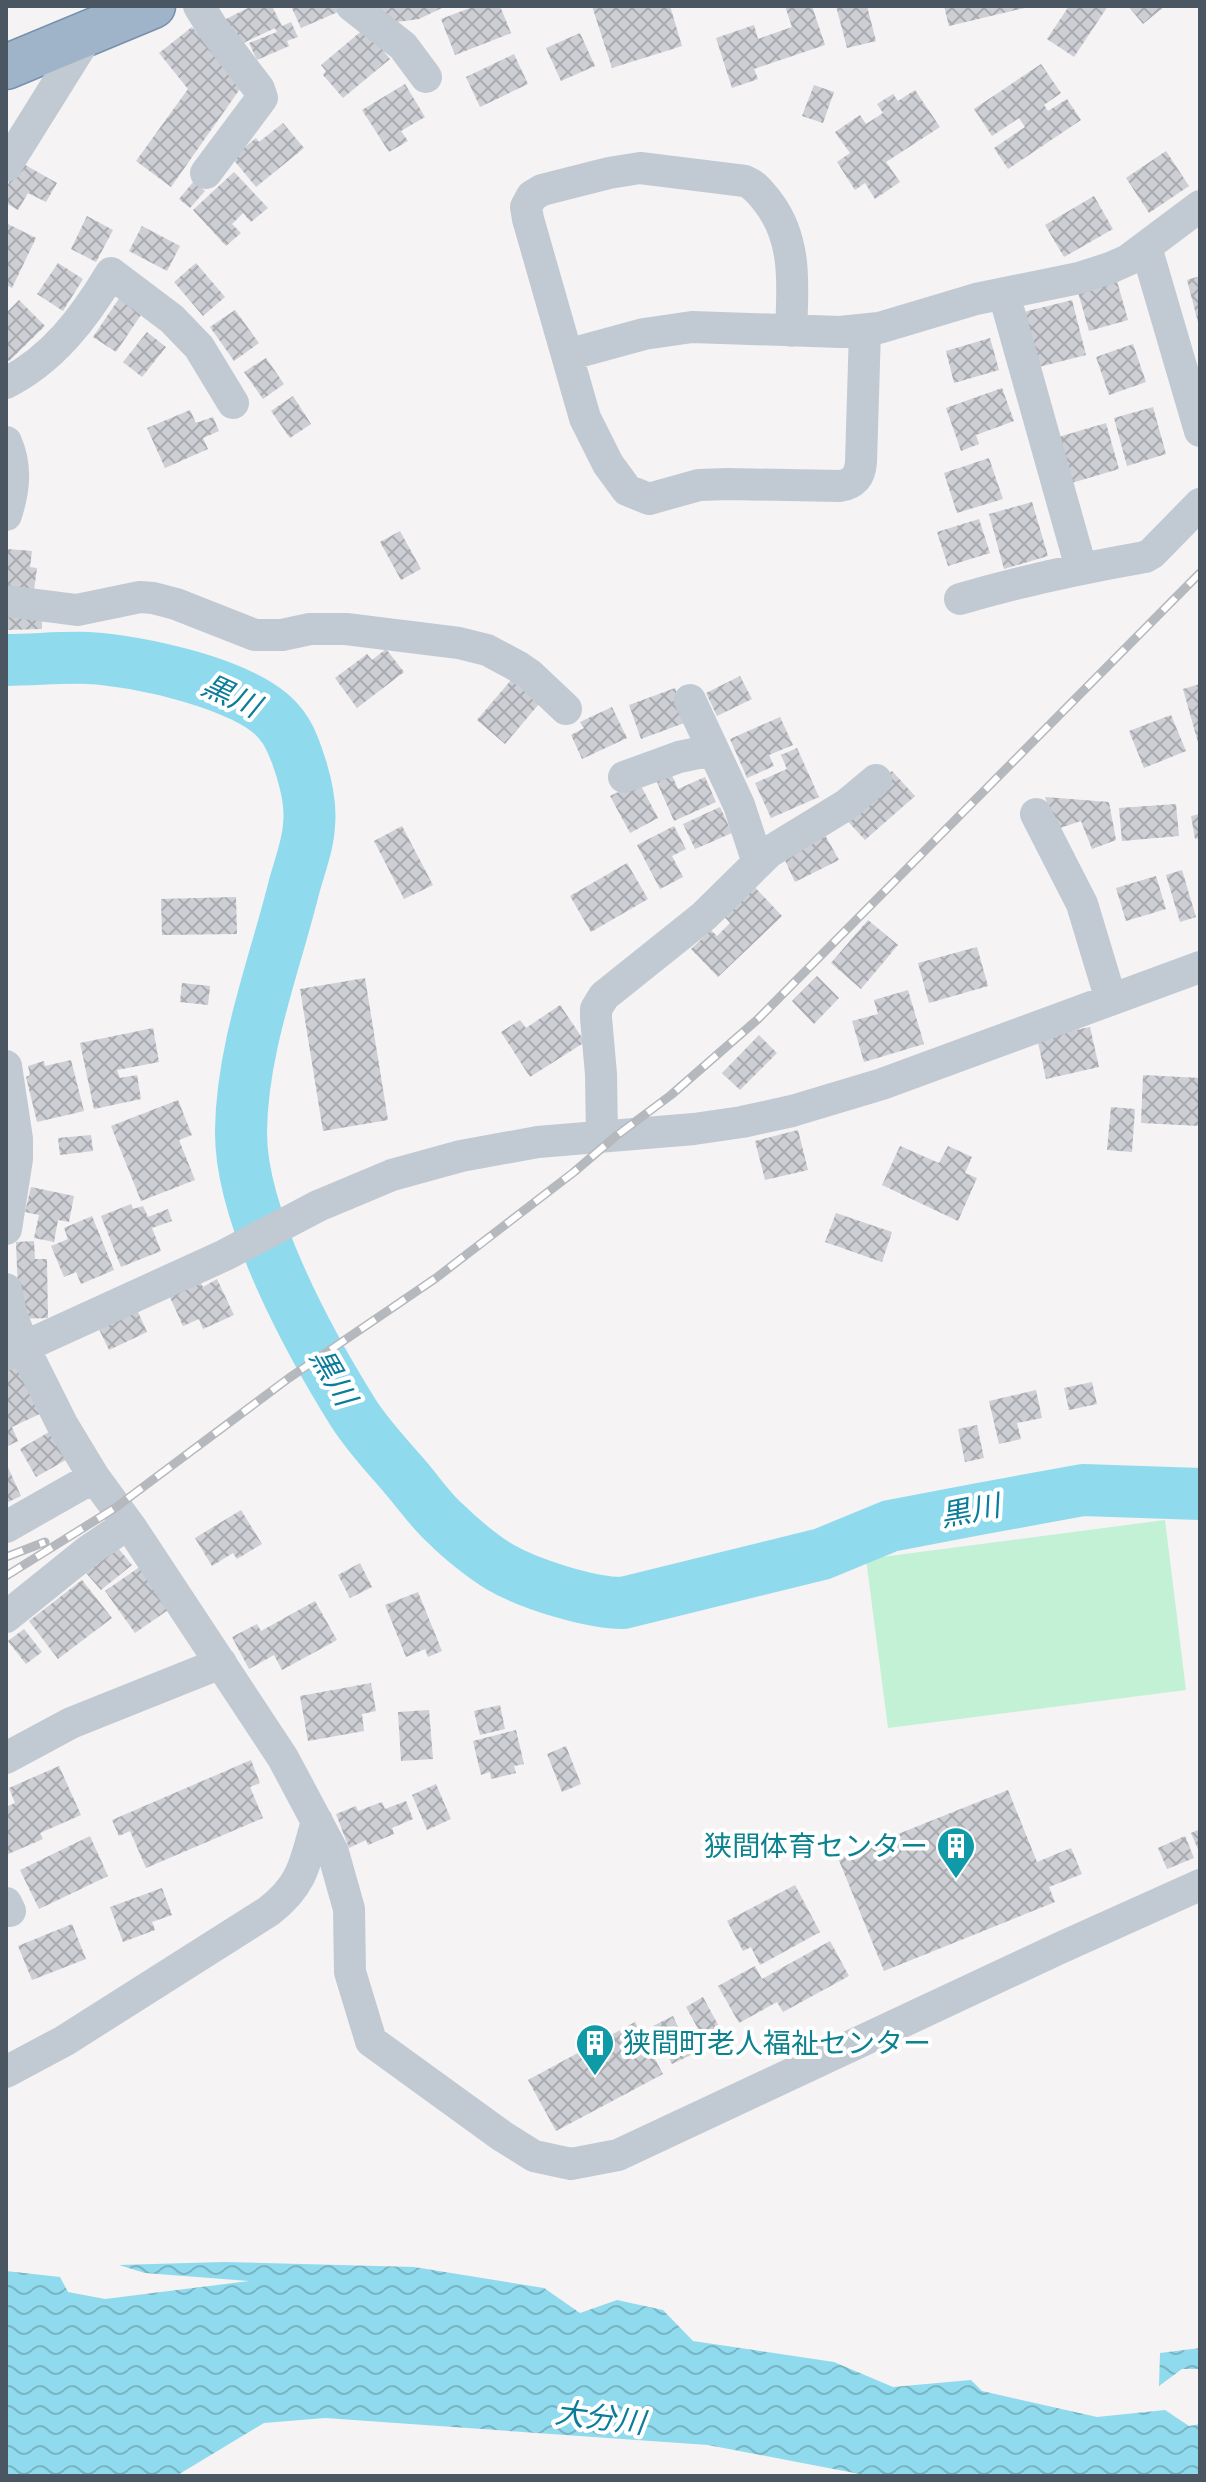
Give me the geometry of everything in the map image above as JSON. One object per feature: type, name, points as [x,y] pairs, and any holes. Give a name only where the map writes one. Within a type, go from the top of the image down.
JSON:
[{"type":"highway","points":[[6,67],[153,6]]},
{"type":"street","points":[[199,6],[259,89],[262,98],[206,173]]},
{"type":"street","points":[[352,6],[403,46],[426,77]]},
{"type":"street","points":[[6,166],[89,33]]},
{"type":"street","points":[[791,331],[793,271],[790,252],[781,223],[757,188],[745,181],[640,168],[542,190],[532,196],[526,207],[585,418],[627,490],[649,499],[699,485],[840,486],[853,482],[860,471],[865,330]]},
{"type":"street","points":[[567,355],[644,334],[692,327],[840,332],[879,328],[976,299],[1079,278],[1110,268],[1128,260],[1200,206]]},
{"type":"street","points":[[1146,247],[1200,431]]},
{"type":"street","points":[[6,383],[35,366],[78,323],[111,273],[172,319],[199,347],[233,403]]},
{"type":"street","points":[[1004,294],[1081,568]]},
{"type":"street","points":[[6,442],[14,472],[6,515]]},
{"type":"street","points":[[960,599],[1015,582],[1145,557],[1200,504]]},
{"type":"street","points":[[6,601],[77,610],[140,597],[153,598],[255,635],[346,629],[475,646],[530,675],[566,709]]},
{"type":"street","points":[[690,700],[747,825],[758,863]]},
{"type":"street","points":[[624,777],[679,757],[712,750]]},
{"type":"street","points":[[602,1137],[596,1018],[599,1003],[611,989],[704,916],[769,852],[846,805],[876,780]]},
{"type":"street","points":[[1036,814],[1082,904],[1111,1000]]},
{"type":"street","points":[[15,1352],[225,1255],[318,1206],[392,1175],[538,1142],[694,1129],[792,1111],[882,1084],[1200,967]]},
{"type":"street","points":[[6,1066],[17,1149],[6,1229]]},
{"type":"street","points":[[6,1289],[15,1352],[94,1477],[283,1758],[333,1852],[349,1909],[350,1972],[371,2041],[534,2156],[571,2164],[618,2155],[1200,1885]]},
{"type":"street","points":[[6,1527],[94,1477]]},
{"type":"street","points":[[6,1617],[88,1551],[128,1524]]},
{"type":"street","points":[[6,1758],[71,1723],[221,1663]]},
{"type":"street","points":[[6,2072],[64,2041],[288,1897],[302,1874],[317,1821]]},
{"type":"green space","points":[[1165,1520],[1186,1690],[888,1728],[866,1559]]},
{"type":"water","name":"大分川","points":[[224,2262],[414,2267],[544,2288],[580,2313],[617,2300],[663,2310],[693,2341],[834,2362],[893,2387],[971,2380],[982,2391],[1097,2417],[1165,2410],[1189,2426],[1200,2424],[1200,2476],[870,2476],[708,2445],[325,2418],[264,2423],[176,2476],[6,2476],[6,2271],[60,2277],[68,2292],[105,2299],[249,2281],[145,2273],[119,2265]]},
{"type":"water","points":[[1200,2348],[1200,2369],[1182,2369],[1159,2386],[1160,2353]]},
{"type":"building","points":[[252,6],[272,6],[282,26],[291,22],[298,37],[287,41],[289,46],[257,60],[249,43],[277,32],[275,28],[235,47],[216,24]]},
{"type":"building","points":[[291,6],[335,6],[338,12],[301,28]]},
{"type":"building","points":[[370,6],[446,6],[419,19],[390,23]]},
{"type":"building","points":[[475,6],[500,6],[511,33],[455,55],[441,19]]},
{"type":"building","points":[[592,6],[670,6],[682,46],[612,68]]},
{"type":"building","points":[[785,6],[812,6],[825,45],[754,69],[758,79],[732,88],[716,38],[754,25],[758,39],[792,27]]},
{"type":"building","points":[[836,6],[867,6],[876,41],[847,48]]},
{"type":"building","points":[[944,6],[1029,6],[1029,7],[949,26]]},
{"type":"building","points":[[1069,6],[1108,6],[1074,57],[1047,39]]},
{"type":"building","points":[[1128,6],[1165,6],[1143,24]]},
{"type":"building","points":[[192,27],[242,86],[171,187],[136,161],[188,89],[159,53]]},
{"type":"building","points":[[365,28],[390,59],[343,98],[323,75],[326,71],[321,65]]},
{"type":"building","points":[[580,33],[595,66],[561,81],[546,48]]},
{"type":"building","points":[[514,54],[528,84],[480,107],[466,77]]},
{"type":"building","points":[[1041,64],[1061,93],[1044,105],[1048,111],[1067,99],[1081,120],[1008,169],[994,148],[1025,127],[1019,118],[992,136],[974,109]]},
{"type":"building","points":[[405,84],[425,117],[401,131],[408,141],[389,152],[362,110]]},
{"type":"building","points":[[814,85],[834,92],[823,123],[802,116]]},
{"type":"building","points":[[915,90],[940,127],[886,162],[900,182],[875,199],[865,183],[855,190],[837,162],[850,153],[835,132],[860,115],[866,124],[883,113],[877,104],[893,94],[898,101]]},
{"type":"building","points":[[283,123],[304,148],[256,187],[232,158],[256,138],[259,142]]},
{"type":"building","points":[[1166,151],[1189,186],[1149,213],[1126,178]]},
{"type":"building","points":[[20,162],[57,183],[46,202],[28,193],[18,210],[6,203],[6,188]]},
{"type":"building","points":[[234,172],[268,208],[251,222],[243,213],[232,224],[241,233],[226,246],[193,210]]},
{"type":"building","points":[[194,181],[205,191],[190,208],[179,199]]},
{"type":"building","points":[[1094,196],[1113,229],[1064,257],[1045,225]]},
{"type":"building","points":[[87,216],[113,230],[96,262],[71,249]]},
{"type":"building","points":[[6,223],[36,238],[12,288],[6,285]]},
{"type":"building","points":[[142,226],[180,246],[167,271],[129,251]]},
{"type":"building","points":[[58,263],[83,279],[63,311],[37,294]]},
{"type":"building","points":[[196,263],[225,297],[203,316],[174,282]]},
{"type":"building","points":[[1200,276],[1200,326],[1199,326],[1187,280]]},
{"type":"building","points":[[1117,281],[1128,320],[1089,331],[1078,292]]},
{"type":"building","points":[[120,297],[143,312],[116,352],[93,337]]},
{"type":"building","points":[[19,300],[45,326],[9,361],[6,358],[6,313]]},
{"type":"building","points":[[1072,300],[1086,355],[1039,367],[1024,312]]},
{"type":"building","points":[[235,310],[259,343],[234,361],[210,327]]},
{"type":"building","points":[[147,332],[166,347],[142,377],[123,362]]},
{"type":"building","points":[[990,338],[999,370],[954,383],[946,351]]},
{"type":"building","points":[[1133,344],[1146,382],[1109,395],[1096,357]]},
{"type":"building","points":[[266,358],[284,384],[263,399],[244,372]]},
{"type":"building","points":[[1002,388],[1014,421],[976,435],[979,444],[961,451],[946,408]]},
{"type":"building","points":[[293,396],[311,424],[290,438],[271,411]]},
{"type":"building","points":[[1153,407],[1166,454],[1127,466],[1114,418]]},
{"type":"building","points":[[190,410],[196,423],[213,417],[219,431],[203,438],[208,449],[165,468],[147,428]]},
{"type":"building","points":[[1106,423],[1119,469],[1068,484],[1055,438]]},
{"type":"building","points":[[989,458],[1003,499],[957,513],[944,473]]},
{"type":"building","points":[[1032,502],[1048,556],[1004,569],[989,514]]},
{"type":"building","points":[[979,519],[990,553],[948,566],[937,532]]},
{"type":"building","points":[[400,531],[421,569],[401,580],[380,542]]},
{"type":"building","points":[[7,549],[32,551],[30,567],[37,568],[34,590],[6,588]]},
{"type":"building","points":[[6,608],[42,615],[42,629],[6,630]]},
{"type":"building","points":[[386,649],[404,672],[357,708],[335,678],[367,654],[372,660]]},
{"type":"building","points":[[740,676],[752,699],[717,716],[706,693]]},
{"type":"building","points":[[511,680],[539,704],[505,744],[477,720]]},
{"type":"building","points":[[1200,684],[1200,746],[1199,746],[1183,689]]},
{"type":"building","points":[[675,688],[687,722],[641,739],[629,705]]},
{"type":"building","points":[[612,707],[627,738],[582,759],[571,735],[584,728],[580,722]]},
{"type":"building","points":[[1171,715],[1186,751],[1144,768],[1129,731]]},
{"type":"building","points":[[780,717],[793,745],[769,755],[774,766],[747,778],[730,739]]},
{"type":"building","points":[[797,748],[819,797],[771,818],[755,783],[787,769],[781,755]]},
{"type":"building","points":[[892,771],[915,796],[865,840],[842,815]]},
{"type":"building","points":[[671,773],[678,789],[705,777],[716,802],[674,821],[656,780]]},
{"type":"building","points":[[639,782],[658,818],[630,833],[610,796]]},
{"type":"building","points":[[1045,797],[1109,802],[1116,840],[1092,849],[1081,821],[1057,829]]},
{"type":"building","points":[[1176,804],[1179,836],[1122,841],[1119,808]]},
{"type":"building","points":[[720,807],[732,833],[695,849],[683,824]]},
{"type":"building","points":[[1200,814],[1200,838],[1195,839],[1191,816]]},
{"type":"building","points":[[402,826],[433,885],[404,899],[374,841]]},
{"type":"building","points":[[674,826],[686,849],[672,856],[683,877],[660,889],[637,845]]},
{"type":"building","points":[[825,835],[839,860],[795,882],[783,856]]},
{"type":"building","points":[[627,863],[648,899],[591,932],[570,896]]},
{"type":"building","points":[[1182,870],[1196,917],[1180,922],[1166,875]]},
{"type":"building","points":[[1156,876],[1166,909],[1126,921],[1116,888]]},
{"type":"building","points":[[749,881],[782,916],[718,977],[691,949],[711,930],[717,936],[730,923],[718,910]]},
{"type":"building","points":[[236,897],[237,934],[162,935],[161,899]]},
{"type":"building","points":[[868,920],[898,945],[861,989],[831,963]]},
{"type":"building","points":[[977,947],[988,986],[929,1003],[918,963]]},
{"type":"building","points":[[817,976],[839,998],[814,1024],[792,1001]]},
{"type":"building","points":[[365,978],[388,1120],[323,1131],[300,989]]},
{"type":"building","points":[[182,983],[210,986],[208,1005],[180,1002]]},
{"type":"building","points":[[908,990],[924,1044],[864,1062],[852,1021],[878,1014],[874,1000]]},
{"type":"building","points":[[560,1005],[585,1042],[530,1077],[501,1032],[520,1020],[526,1028]]},
{"type":"building","points":[[1090,1027],[1099,1067],[1046,1079],[1037,1038]]},
{"type":"building","points":[[153,1028],[159,1062],[117,1070],[120,1078],[137,1075],[141,1099],[94,1109],[80,1043]]},
{"type":"building","points":[[759,1035],[777,1053],[740,1090],[722,1073]]},
{"type":"building","points":[[71,1060],[84,1111],[37,1122],[26,1077],[30,1075],[28,1066],[44,1061],[45,1066]]},
{"type":"building","points":[[1143,1075],[1200,1078],[1200,1126],[1141,1123]]},
{"type":"building","points":[[178,1100],[192,1135],[179,1140],[195,1180],[141,1201],[111,1126]]},
{"type":"building","points":[[1111,1107],[1135,1109],[1132,1152],[1107,1150]]},
{"type":"building","points":[[798,1130],[808,1170],[765,1180],[755,1141]]},
{"type":"building","points":[[91,1135],[93,1151],[60,1155],[58,1138]]},
{"type":"building","points":[[900,1146],[939,1163],[948,1146],[972,1157],[965,1173],[977,1178],[958,1221],[882,1185]]},
{"type":"building","points":[[31,1187],[74,1196],[69,1222],[58,1220],[54,1242],[34,1238],[39,1215],[25,1212]]},
{"type":"building","points":[[131,1204],[133,1209],[143,1206],[148,1217],[168,1209],[172,1221],[152,1228],[161,1251],[121,1267],[101,1216]]},
{"type":"building","points":[[836,1213],[892,1232],[882,1262],[825,1242]]},
{"type":"building","points":[[92,1216],[114,1270],[81,1284],[76,1272],[64,1277],[51,1246],[68,1239],[64,1228]]},
{"type":"building","points":[[34,1241],[35,1259],[47,1259],[48,1318],[19,1319],[16,1242]]},
{"type":"building","points":[[198,1278],[203,1287],[217,1279],[234,1315],[203,1329],[199,1319],[183,1326],[168,1293]]},
{"type":"building","points":[[134,1303],[147,1332],[109,1350],[98,1327]]},
{"type":"building","points":[[18,1364],[42,1413],[12,1427],[18,1441],[6,1447],[6,1370]]},
{"type":"building","points":[[1092,1382],[1097,1404],[1069,1410],[1064,1388]]},
{"type":"building","points":[[1036,1390],[1042,1418],[1017,1423],[1021,1439],[999,1444],[989,1401]]},
{"type":"building","points":[[977,1425],[984,1458],[965,1462],[958,1429]]},
{"type":"building","points":[[54,1429],[71,1457],[36,1477],[20,1449]]},
{"type":"building","points":[[6,1463],[21,1496],[6,1503]]},
{"type":"building","points":[[241,1510],[262,1544],[237,1559],[233,1553],[212,1566],[195,1538]]},
{"type":"building","points":[[118,1548],[132,1565],[101,1590],[86,1573]]},
{"type":"building","points":[[360,1563],[372,1587],[350,1598],[338,1575]]},
{"type":"building","points":[[141,1566],[171,1608],[135,1633],[105,1591]]},
{"type":"building","points":[[82,1580],[112,1618],[58,1659],[29,1621]]},
{"type":"building","points":[[418,1592],[442,1651],[428,1657],[425,1649],[406,1657],[385,1605]]},
{"type":"building","points":[[315,1601],[337,1640],[282,1670],[274,1655],[249,1669],[232,1637],[257,1624],[261,1631]]},
{"type":"building","points":[[24,1629],[42,1652],[26,1664],[8,1641]]},
{"type":"building","points":[[371,1683],[376,1711],[362,1714],[364,1731],[308,1741],[300,1696]]},
{"type":"building","points":[[500,1705],[505,1729],[480,1735],[474,1711]]},
{"type":"building","points":[[429,1710],[433,1759],[401,1761],[398,1712]]},
{"type":"building","points":[[516,1730],[524,1764],[514,1766],[516,1773],[491,1779],[490,1772],[481,1775],[473,1741]]},
{"type":"building","points":[[566,1746],[581,1784],[562,1792],[547,1754]]},
{"type":"building","points":[[251,1760],[260,1783],[250,1787],[263,1818],[146,1868],[130,1831],[119,1836],[112,1820]]},
{"type":"building","points":[[59,1766],[81,1815],[40,1833],[43,1839],[6,1855],[6,1807],[15,1803],[9,1788]]},
{"type":"building","points":[[436,1784],[451,1819],[427,1830],[412,1795]]},
{"type":"building","name":"狭間体育センター","points":[[1008,1790],[1037,1862],[1071,1848],[1082,1874],[1049,1887],[1055,1902],[884,1971],[838,1858]]},
{"type":"building","points":[[406,1801],[413,1819],[392,1828],[394,1834],[368,1845],[366,1840],[349,1848],[336,1814],[356,1806],[358,1811],[382,1802],[385,1809]]},
{"type":"building","points":[[1200,1829],[1200,1854],[1191,1833]]},
{"type":"building","points":[[90,1836],[108,1876],[39,1909],[20,1870]]},
{"type":"building","points":[[1185,1836],[1194,1858],[1167,1869],[1158,1848]]},
{"type":"building","points":[[795,1885],[820,1932],[760,1965],[751,1947],[743,1951],[727,1921]]},
{"type":"building","points":[[162,1888],[172,1915],[152,1922],[155,1930],[123,1942],[110,1907]]},
{"type":"building","points":[[72,1924],[86,1959],[32,1980],[18,1946]]},
{"type":"building","points":[[830,1941],[849,1976],[783,2012],[777,2002],[739,2023],[718,1986],[755,1966],[762,1979]]},
{"type":"building","points":[[703,1997],[723,2034],[706,2043],[686,2007]]},
{"type":"building","points":[[673,2016],[691,2055],[672,2064],[653,2026]]},
{"type":"building","name":"狭間町老人福祉センター","points":[[635,2022],[663,2074],[556,2131],[528,2080]]},
{"type":"waterway","name":"黒川","points":[[6,660],[109,660],[190,676],[243,696],[264,708],[279,722],[290,739],[305,784],[309,825],[247,1070],[241,1131],[252,1201],[264,1239],[298,1315],[354,1414],[435,1513],[486,1558],[543,1586],[594,1600],[623,1603],[822,1554],[890,1526],[979,1509],[1083,1490],[1200,1494]]},
{"type":"railway","points":[[6,1576],[115,1508],[289,1378],[436,1278],[671,1095],[758,1019],[1200,573]]},
{"type":"railway","points":[[6,1557],[45,1542]]},
{"type":"place","name":"狭間体育センター","points":[[956,1880]]},
{"type":"place","name":"狭間町老人福祉センター","points":[[595,2077]]}]
